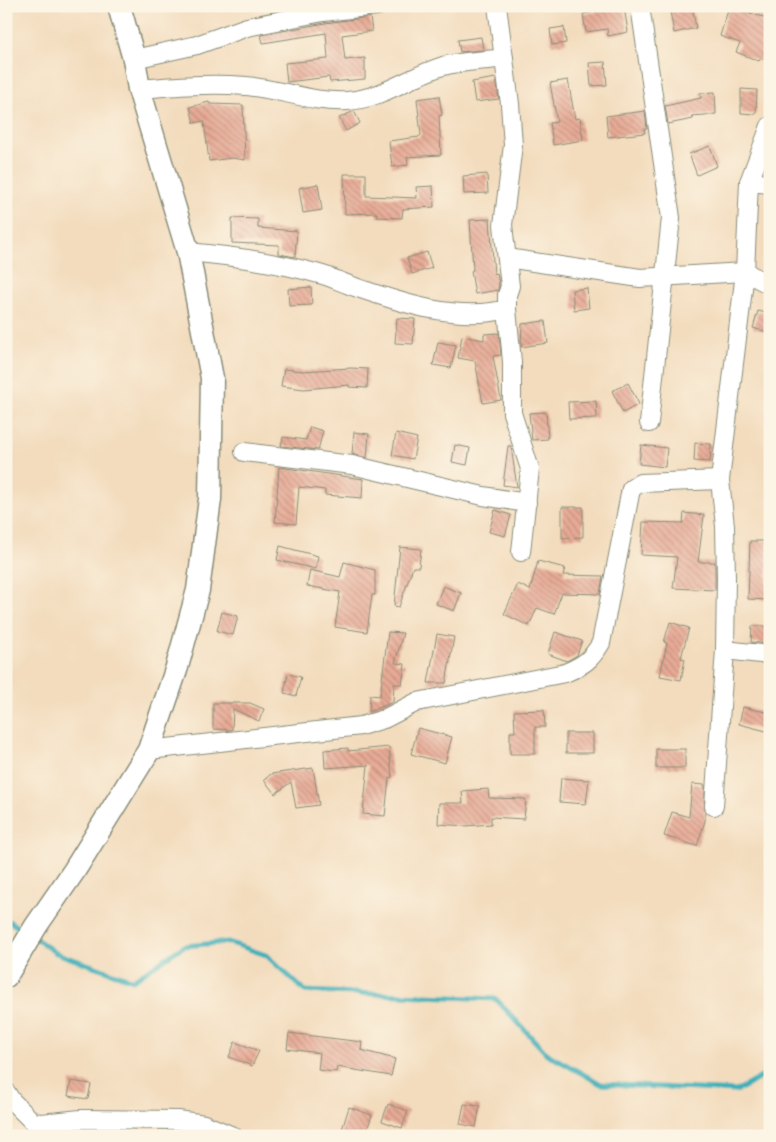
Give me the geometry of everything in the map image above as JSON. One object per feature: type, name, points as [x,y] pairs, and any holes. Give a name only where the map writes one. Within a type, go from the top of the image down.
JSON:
[{"type":"main road","points":[[6,976],[149,750],[177,667],[198,590],[210,499],[212,378],[188,252],[139,89],[134,59],[119,6]]},
{"type":"street","points":[[134,59],[197,45],[247,27],[323,12],[376,6]]},
{"type":"street","points":[[497,6],[510,104],[513,145],[503,225],[510,286],[507,295],[507,308],[512,362],[512,413],[530,470],[521,552]]},
{"type":"street","points":[[640,6],[671,218],[649,423]]},
{"type":"street","points":[[139,89],[178,85],[245,86],[286,92],[322,102],[347,101],[367,99],[444,66],[504,58]]},
{"type":"street","points":[[714,806],[725,650],[725,526],[720,480],[745,272],[749,182],[770,126]]},
{"type":"street","points":[[749,182],[770,184]]},
{"type":"street","points":[[188,252],[274,262],[322,275],[399,300],[444,311],[466,314],[489,313],[507,308]]},
{"type":"street","points":[[507,258],[640,278],[666,275],[745,272],[770,284]]},
{"type":"street","points":[[244,452],[352,466],[483,496],[527,503]]},
{"type":"street","points":[[149,750],[360,726],[384,719],[417,702],[565,673],[580,666],[592,658],[601,643],[630,489],[640,483],[720,480]]},
{"type":"street","points":[[725,650],[770,655]]},
{"type":"street","points":[[6,1092],[11,1100],[33,1122],[41,1123],[80,1119],[178,1120],[204,1124],[233,1136]]},
{"type":"building","points":[[669,6],[692,6],[696,28],[674,33]]},
{"type":"building","points":[[624,7],[628,32],[608,36],[607,29],[586,32],[583,14]]},
{"type":"building","points":[[729,7],[770,19],[770,62],[761,58],[759,61],[736,52],[740,43],[720,36]]},
{"type":"building","points":[[370,17],[372,31],[342,35],[345,60],[365,58],[365,79],[330,82],[329,77],[287,82],[285,63],[328,59],[326,33],[263,43],[261,35],[325,23]]},
{"type":"building","points":[[564,27],[566,43],[552,45],[550,29]]},
{"type":"building","points":[[481,37],[483,50],[460,52],[458,40]]},
{"type":"building","points":[[605,62],[607,85],[591,86],[589,63]]},
{"type":"building","points":[[496,78],[499,99],[475,102],[472,82]]},
{"type":"building","points":[[568,80],[575,119],[580,118],[583,140],[553,145],[550,123],[557,122],[550,83]]},
{"type":"building","points":[[741,89],[757,90],[756,114],[741,113]]},
{"type":"building","points":[[715,92],[716,114],[692,116],[693,119],[668,124],[665,106],[701,98],[700,93]]},
{"type":"building","points":[[439,96],[442,115],[439,116],[441,155],[407,157],[408,165],[392,167],[389,141],[419,137],[421,135],[417,99]]},
{"type":"building","points":[[209,102],[210,104],[243,105],[245,160],[232,158],[209,161],[204,121],[194,123],[190,107]]},
{"type":"building","points":[[354,111],[360,123],[346,131],[339,118]]},
{"type":"building","points":[[645,111],[647,129],[644,129],[645,133],[608,137],[606,116]]},
{"type":"building","points":[[710,146],[717,166],[697,175],[689,154]]},
{"type":"building","points":[[344,174],[366,174],[366,196],[417,198],[416,187],[433,186],[434,207],[403,209],[402,218],[377,217],[377,213],[345,214]]},
{"type":"building","points":[[487,174],[488,193],[464,194],[463,176]]},
{"type":"building","points":[[318,184],[322,210],[303,213],[299,188]]},
{"type":"building","points":[[232,218],[258,219],[258,228],[297,231],[295,257],[279,254],[279,245],[232,243]]},
{"type":"building","points":[[490,219],[494,274],[497,273],[498,290],[475,294],[471,271],[473,270],[470,220]]},
{"type":"building","points":[[427,252],[432,268],[412,274],[407,258]]},
{"type":"building","points":[[311,287],[312,305],[289,306],[288,289]]},
{"type":"building","points":[[587,288],[589,308],[574,310],[572,290]]},
{"type":"building","points":[[758,311],[770,314],[770,333],[753,328]]},
{"type":"building","points":[[397,318],[415,319],[413,344],[395,343]]},
{"type":"building","points":[[545,321],[548,343],[521,347],[522,324]]},
{"type":"building","points":[[499,333],[501,355],[493,356],[501,400],[483,403],[475,361],[458,358],[462,336],[484,340],[484,334]]},
{"type":"building","points":[[438,342],[456,345],[451,368],[433,365]]},
{"type":"building","points":[[351,368],[368,369],[367,388],[349,387],[349,385],[304,389],[281,386],[284,369],[303,371]]},
{"type":"building","points":[[628,383],[639,404],[623,413],[612,391]]},
{"type":"building","points":[[596,401],[597,418],[569,419],[568,402]]},
{"type":"building","points":[[546,412],[548,439],[532,440],[529,413]]},
{"type":"building","points":[[310,427],[323,431],[318,450],[281,446],[283,437],[306,440]]},
{"type":"building","points":[[354,432],[369,434],[367,458],[352,454]]},
{"type":"building","points":[[396,433],[417,438],[413,459],[392,455]]},
{"type":"building","points":[[695,443],[711,444],[710,462],[694,461]]},
{"type":"building","points":[[455,445],[470,448],[467,465],[452,462]]},
{"type":"building","points":[[641,445],[667,448],[665,467],[639,464]]},
{"type":"building","points":[[508,446],[511,446],[517,487],[503,485]]},
{"type":"building","points":[[279,467],[363,479],[362,498],[325,495],[325,490],[299,487],[296,524],[275,522]]},
{"type":"building","points":[[562,507],[583,507],[583,537],[562,538]]},
{"type":"building","points":[[495,510],[511,515],[505,536],[489,532]]},
{"type":"building","points":[[684,513],[704,515],[698,562],[715,562],[715,590],[673,588],[677,557],[641,555],[643,522],[683,523]]},
{"type":"building","points":[[750,541],[768,541],[767,600],[748,599]]},
{"type":"building","points":[[280,546],[318,556],[316,569],[277,560]]},
{"type":"building","points":[[400,547],[421,549],[419,567],[413,567],[399,607],[394,606]]},
{"type":"building","points":[[538,561],[565,568],[563,575],[603,576],[600,594],[562,593],[554,614],[537,608],[529,626],[504,614],[518,584],[530,590]]},
{"type":"building","points":[[344,562],[375,570],[375,595],[372,595],[367,632],[335,627],[340,592],[307,586],[310,570],[340,577]]},
{"type":"building","points":[[443,586],[461,593],[454,611],[436,604]]},
{"type":"building","points":[[222,612],[238,616],[233,635],[217,631]]},
{"type":"building","points":[[670,622],[689,628],[681,658],[685,659],[681,680],[660,676],[667,643],[664,642]]},
{"type":"building","points":[[752,626],[770,626],[770,644],[751,642]]},
{"type":"building","points":[[388,632],[403,633],[395,663],[405,664],[402,684],[394,684],[393,702],[369,712],[370,695],[380,696]]},
{"type":"building","points":[[555,632],[582,641],[577,655],[567,661],[548,654]]},
{"type":"building","points":[[437,634],[454,637],[446,683],[428,683]]},
{"type":"building","points":[[288,674],[301,677],[296,696],[284,693]]},
{"type":"building","points":[[213,703],[250,703],[264,709],[259,721],[233,709],[232,730],[213,729]]},
{"type":"building","points":[[743,707],[770,713],[770,732],[739,724]]},
{"type":"building","points":[[544,710],[545,727],[535,727],[535,754],[510,754],[510,732],[515,732],[514,711]]},
{"type":"building","points":[[418,728],[452,737],[445,763],[411,754]]},
{"type":"building","points":[[566,733],[593,733],[593,753],[566,753]]},
{"type":"building","points":[[389,747],[392,777],[389,778],[385,816],[363,814],[368,765],[325,768],[324,750],[348,748],[348,751]]},
{"type":"building","points":[[656,749],[685,749],[685,768],[656,768]]},
{"type":"building","points":[[313,768],[319,805],[296,808],[291,782],[275,794],[264,780],[271,774]]},
{"type":"building","points":[[561,778],[589,780],[586,804],[559,802]]},
{"type":"building","points":[[692,784],[705,785],[705,821],[697,846],[664,836],[672,812],[689,817]]},
{"type":"building","points":[[488,789],[489,798],[526,799],[524,819],[491,817],[491,824],[465,826],[438,824],[439,803],[463,803],[462,791]]},
{"type":"building","points":[[289,1033],[362,1042],[361,1050],[395,1059],[391,1076],[337,1067],[336,1072],[318,1070],[320,1053],[287,1049]]},
{"type":"building","points":[[235,1042],[259,1051],[252,1066],[229,1057]]},
{"type":"building","points":[[71,1081],[91,1084],[88,1099],[68,1096]]},
{"type":"building","points":[[388,1104],[408,1111],[402,1128],[382,1121]]},
{"type":"building","points":[[464,1104],[480,1106],[476,1127],[460,1124]]},
{"type":"building","points":[[349,1107],[372,1115],[365,1136],[340,1136]]},
{"type":"waterway","points":[[6,919],[26,933]]},
{"type":"waterway","points":[[36,939],[56,953],[133,980],[184,946],[228,942],[266,955],[305,991],[496,999],[547,1054],[601,1084],[737,1091],[770,1072]]}]
